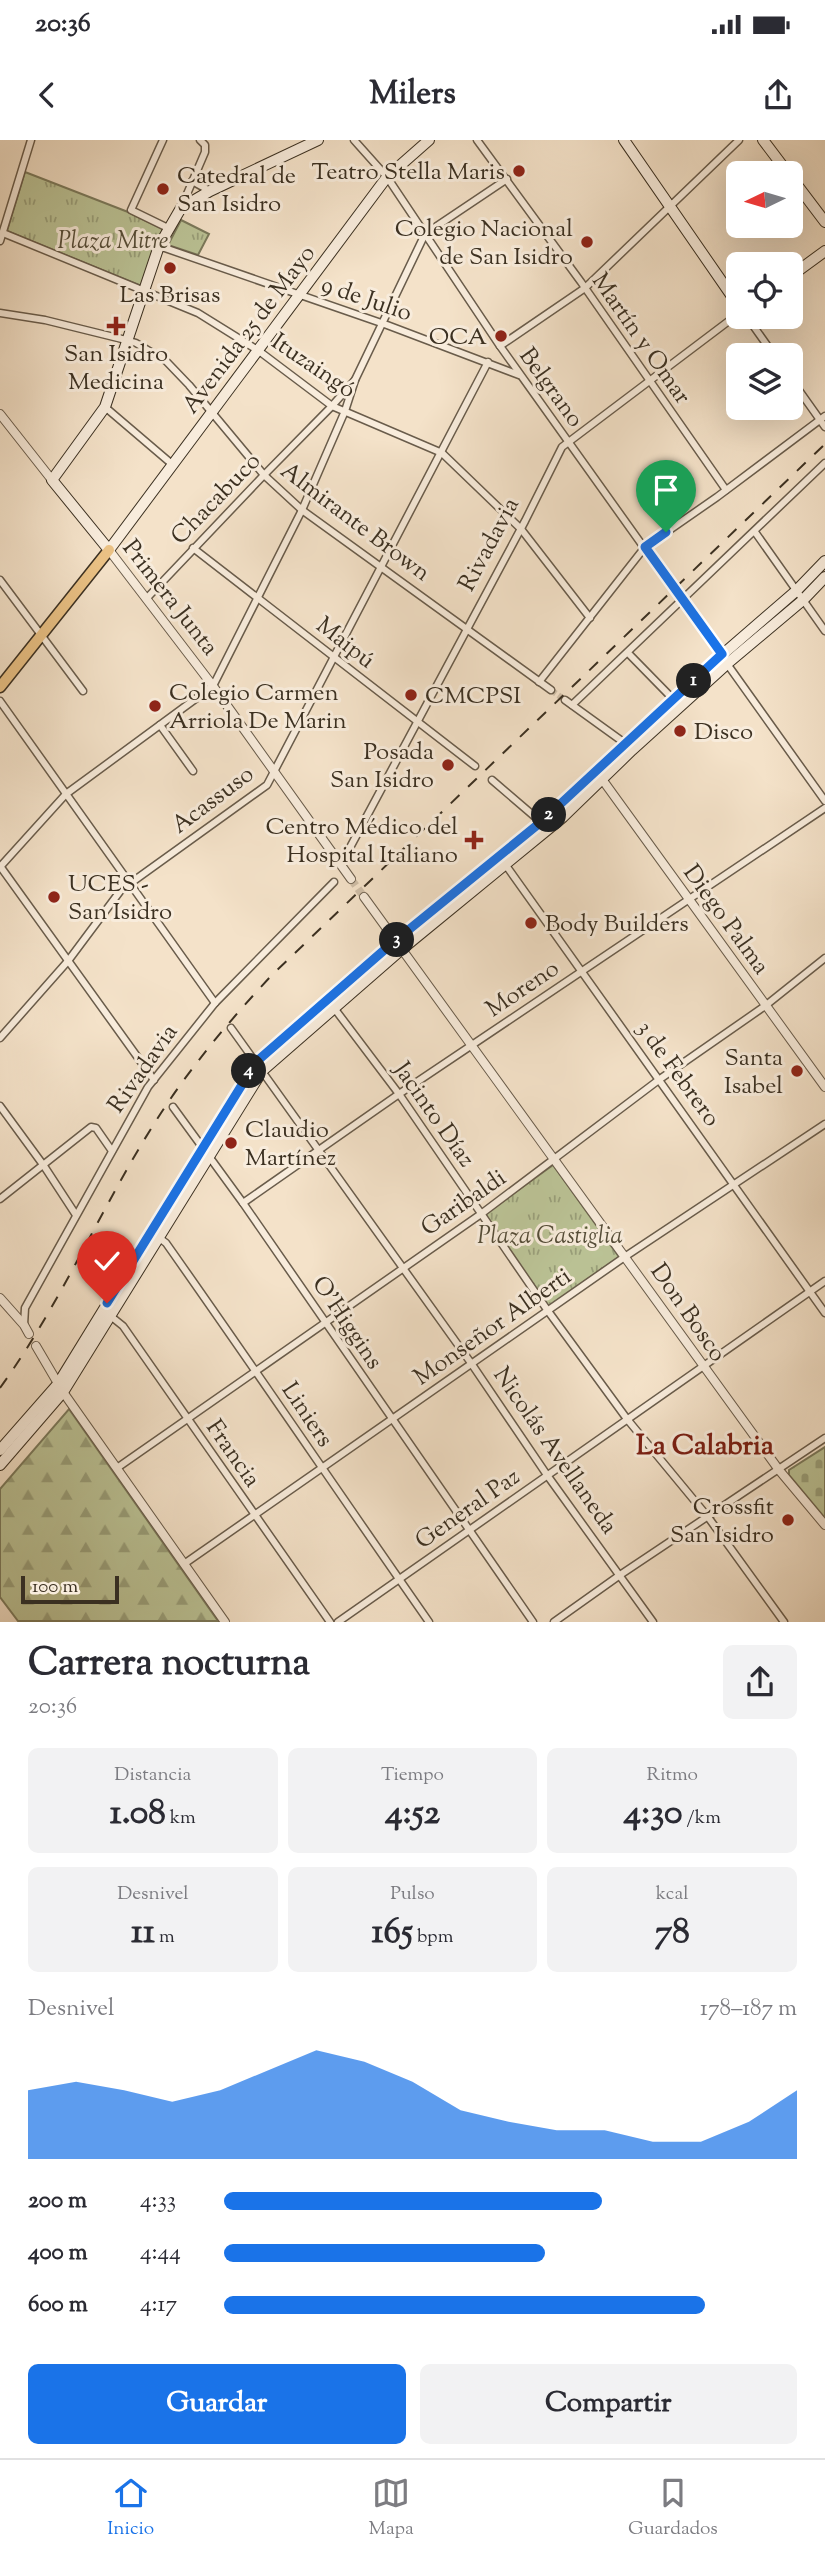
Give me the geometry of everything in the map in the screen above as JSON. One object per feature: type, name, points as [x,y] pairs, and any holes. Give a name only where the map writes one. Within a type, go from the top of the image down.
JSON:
[{"type":"main road","points":[[52,480],[105,407],[159,246],[181,208],[210,191],[318,140]]},
{"type":"main road","name":"Avenida 25 de Mayo","points":[[109,550],[387,177],[429,140]]},
{"type":"main road","points":[[624,140],[726,288]]},
{"type":"main road","points":[[763,140],[779,161]]},
{"type":"main road","points":[[803,192],[825,222]]},
{"type":"main road","points":[[803,267],[825,251]]},
{"type":"main road","name":"Primera Junta","points":[[52,480],[109,550]]},
{"type":"main road","points":[[0,687],[109,550]]},
{"type":"main road","points":[[799,595],[825,561]]},
{"type":"main road","points":[[630,748],[674,700],[799,595],[825,577]]},
{"type":"main road","points":[[0,1465],[61,1388],[259,1066],[399,945],[502,861],[563,817],[600,776],[725,659]]},
{"type":"main road","points":[[502,861],[541,822],[600,776]]},
{"type":"main road","points":[[106,1314],[124,1277],[154,1235]]},
{"type":"main road","points":[[0,1450],[61,1388]]},
{"type":"street","points":[[0,242],[31,140]]},
{"type":"street","points":[[163,140],[131,210],[168,228]]},
{"type":"street","points":[[181,208],[205,152],[205,145],[200,140]]},
{"type":"street","name":"Belgrano","points":[[354,140],[387,177],[521,376],[825,801]]},
{"type":"street","name":"Martín y Omar","points":[[477,140],[585,288],[726,491]]},
{"type":"street","points":[[500,346],[585,288],[739,140]]},
{"type":"street","points":[[425,234],[507,179]]},
{"type":"street","points":[[192,181],[210,191]]},
{"type":"street","name":"Ituzaingó","points":[[3,233],[198,313],[259,351],[332,406],[442,453],[521,528],[590,618]]},
{"type":"street","name":"Chacabuco","points":[[147,598],[355,380],[425,234]]},
{"type":"street","name":"9 de Julio","points":[[159,246],[382,323],[521,376]]},
{"type":"street","name":"Almirante Brown","points":[[0,313],[45,320],[127,340],[166,361],[264,475],[302,510],[551,690]]},
{"type":"street","name":"Rivadavia","points":[[346,855],[562,447],[726,323]]},
{"type":"street","name":"Acassuso","points":[[0,1038],[68,961],[121,890],[267,785],[488,362]]},
{"type":"street","points":[[154,1080],[0,867],[66,794],[213,686],[302,510],[345,411],[355,380]]},
{"type":"street","points":[[803,394],[822,418],[825,428]]},
{"type":"street","points":[[105,407],[173,465]]},
{"type":"street","name":"Primera Junta","points":[[0,414],[52,480]]},
{"type":"street","points":[[539,682],[645,547],[726,491],[822,418]]},
{"type":"street","points":[[572,705],[825,463]]},
{"type":"street","points":[[755,532],[825,631]]},
{"type":"street","name":"Maipú","points":[[193,548],[475,766]]},
{"type":"street","name":"Primera Junta","points":[[109,550],[213,686],[351,879]]},
{"type":"street","points":[[0,580],[83,691]]},
{"type":"street","points":[[628,653],[674,700]]},
{"type":"street","points":[[565,700],[630,748]]},
{"type":"street","points":[[0,701],[215,1003]]},
{"type":"street","points":[[160,725],[192,771]]},
{"type":"street","name":"Diego Palma","points":[[600,776],[825,1087]]},
{"type":"street","points":[[492,780],[541,822]]},
{"type":"street","name":"Moreno","points":[[243,1203],[398,1094],[825,808]]},
{"type":"street","name":"3 de Febrero","points":[[502,861],[825,1313]]},
{"type":"street","name":"Rivadavia","points":[[24,1325],[25,1308],[111,1151],[154,1080],[215,1003],[334,883]]},
{"type":"street","points":[[364,897],[399,945]]},
{"type":"street","name":"Don Bosco","points":[[399,945],[779,1471],[825,1525]]},
{"type":"street","name":"Garibaldi","points":[[117,1468],[556,1159],[660,1079],[765,1006],[825,958]]},
{"type":"street","name":"Jacinto Díaz","points":[[332,1004],[398,1094],[548,1311],[627,1419],[708,1517],[784,1622]]},
{"type":"street","name":"Nicolás Avellaneda","points":[[231,1028],[653,1622]]},
{"type":"street","points":[[0,1106],[76,1215]]},
{"type":"street","name":"O'Higgins","points":[[173,1107],[243,1203],[533,1622]]},
{"type":"street","name":"Monseñor Alberti","points":[[184,1564],[626,1256],[825,1124]]},
{"type":"street","points":[[0,1199],[94,1126],[111,1151]]},
{"type":"street","name":"Liniers","points":[[154,1235],[166,1243],[429,1622]]},
{"type":"street","points":[[97,1238],[124,1277]]},
{"type":"street","name":"General Paz","points":[[338,1622],[825,1281]]},
{"type":"street","points":[[0,1299],[29,1334]]},
{"type":"street","points":[[11,1309],[17,1311],[25,1308]]},
{"type":"street","name":"Francia","points":[[106,1314],[123,1326],[330,1622]]},
{"type":"street","points":[[36,1346],[61,1388],[225,1622]]},
{"type":"street","points":[[554,1622],[825,1438]]},
{"type":"green space","name":"Plaza Mitre","points":[[25,172],[128,212],[163,229],[141,286],[7,231]]},
{"type":"green space","points":[[181,220],[209,234],[198,255],[168,245]]},
{"type":"green space","name":"Plaza Castiglia","points":[[553,1165],[619,1257],[548,1307],[484,1215]]},
{"type":"green space","points":[[69,1409],[218,1621],[18,1621],[0,1597],[0,1489]]},
{"type":"green space","points":[[825,1447],[825,1518],[789,1475],[789,1470]]},
{"type":"tunnel","points":[[551,690],[565,700]]},
{"type":"tunnel","points":[[351,879],[364,897]]},
{"type":"railway","points":[[0,1388],[44,1321],[120,1181],[161,1113],[199,1059],[241,1009],[271,976],[825,444]]},
{"type":"place","name":"Teatro Stella Maris","points":[[519,171]]},
{"type":"place","name":"Catedral de San Isidro","points":[[163,189]]},
{"type":"place","name":"Colegio Nacional de San Isidro","points":[[587,242]]},
{"type":"place","name":"Las Brisas","points":[[170,268]]},
{"type":"place","name":"San Isidro Medicina","points":[[116,326]]},
{"type":"place","name":"OCA","points":[[501,336]]},
{"type":"place","name":"CMCPSI","points":[[411,695]]},
{"type":"place","name":"Colegio Carmen Arriola De Marin","points":[[155,706]]},
{"type":"place","name":"Disco","points":[[680,731]]},
{"type":"place","name":"Posada San Isidro","points":[[448,765]]},
{"type":"place","name":"Centro Médico del Hospital Italiano","points":[[474,840]]},
{"type":"place","name":"UCES - San Isidro","points":[[54,897]]},
{"type":"place","name":"Body Builders","points":[[531,923]]},
{"type":"place","name":"Santa Isabel","points":[[797,1071]]},
{"type":"place","name":"Claudio Martínez","points":[[231,1143]]},
{"type":"place","name":"Crossfit San Isidro","points":[[788,1520]]},
{"type":"district","name":"La Calabria","points":[[705,1444]]},
{"type":"route","points":[[107,1303],[256,1062],[390,945],[597,773],[722,654],[645,547],[666,532]]}]
